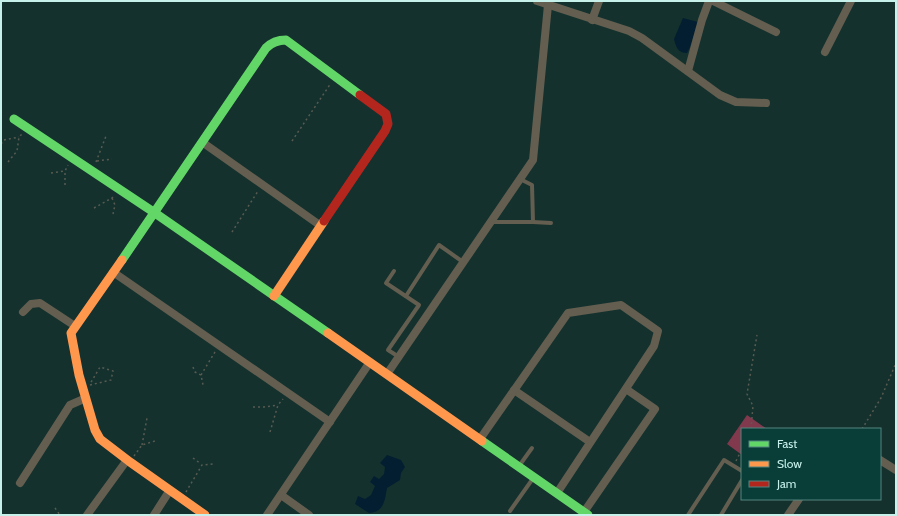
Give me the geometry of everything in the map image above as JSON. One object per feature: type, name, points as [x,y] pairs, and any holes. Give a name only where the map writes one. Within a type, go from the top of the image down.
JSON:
[{"type":"street","points":[[537,1],[629,31],[642,38],[720,95],[736,102],[766,103]]},
{"type":"street","points":[[592,20],[599,1]]},
{"type":"street","points":[[688,71],[702,20],[709,1]]},
{"type":"street","points":[[713,1],[776,32]]},
{"type":"street","points":[[825,52],[851,1]]},
{"type":"street","points":[[387,374],[533,160],[548,5]]},
{"type":"street","points":[[205,515],[128,461],[100,439],[95,430],[86,398],[86,386],[71,338],[71,333],[155,213],[271,42],[286,40],[386,114],[388,124],[385,131],[274,296]]},
{"type":"street","points":[[14,119],[155,213],[586,514],[655,409],[626,389]]},
{"type":"street","points":[[202,142],[321,226]]},
{"type":"street","points":[[113,272],[330,422]]},
{"type":"street","points":[[23,312],[31,304],[40,303],[75,326]]},
{"type":"street","points":[[480,439],[568,313],[621,305],[658,331],[654,346],[557,493]]},
{"type":"street","points":[[266,515],[370,362]]},
{"type":"street","points":[[514,390],[590,442]]},
{"type":"street","points":[[20,483],[70,405],[86,398]]},
{"type":"street","points":[[87,515],[128,461]]},
{"type":"street","points":[[881,461],[896,470]]},
{"type":"street","points":[[154,515],[170,490]]},
{"type":"street","points":[[281,495],[309,515]]},
{"type":"street","points":[[788,515],[798,500]]},
{"type":"lane","points":[[520,179],[532,185],[533,222]]},
{"type":"lane","points":[[490,222],[551,223]]},
{"type":"lane","points":[[406,296],[439,245],[463,262]]},
{"type":"lane","points":[[394,271],[386,282],[419,305],[388,350],[399,357]]},
{"type":"lane","points":[[519,466],[532,448]]},
{"type":"lane","points":[[688,515],[724,460],[741,470]]},
{"type":"lane","points":[[510,510],[534,477]]},
{"type":"lane","points":[[720,515],[741,482]]},
{"type":"path","points":[[292,141],[335,76]]},
{"type":"path","points":[[8,162],[17,151],[19,138],[27,128]]},
{"type":"path","points":[[91,171],[106,136]]},
{"type":"path","points":[[1,144],[4,140],[19,138]]},
{"type":"path","points":[[97,160],[112,158]]},
{"type":"path","points":[[64,185],[64,171],[73,159]]},
{"type":"path","points":[[51,173],[64,171]]},
{"type":"path","points":[[232,232],[262,184]]},
{"type":"path","points":[[94,208],[112,198],[118,189]]},
{"type":"path","points":[[112,198],[115,205],[113,214]]},
{"type":"path","points":[[751,428],[753,406],[747,394],[757,335]]},
{"type":"path","points":[[203,385],[201,376],[219,345]]},
{"type":"path","points":[[863,428],[881,398],[896,363]]},
{"type":"path","points":[[100,367],[113,370],[111,380],[86,386],[100,367]]},
{"type":"path","points":[[193,367],[195,372],[201,376]]},
{"type":"path","points":[[270,432],[278,405],[288,393]]},
{"type":"path","points":[[253,407],[278,405]]},
{"type":"path","points":[[128,461],[142,445],[147,418]]},
{"type":"path","points":[[142,445],[155,441]]},
{"type":"path","points":[[734,466],[741,451]]},
{"type":"path","points":[[193,458],[202,465],[214,464]]},
{"type":"path","points":[[182,499],[202,465]]},
{"type":"path","points":[[55,508],[60,515]]},
{"type":"shaded area","points":[[747,415],[766,428],[741,428],[741,454],[727,444]]},
{"type":"water","points":[[683,18],[698,22],[687,53],[681,52],[678,49],[674,39]]},
{"type":"water","points":[[387,455],[401,460],[405,467],[401,473],[400,480],[387,488],[381,508],[369,513],[355,504],[358,496],[365,499],[371,495],[375,486],[370,482],[374,476],[379,479],[384,474],[385,467],[380,463]]},
{"type":"traffic: fast","points":[[122,260],[266,48],[271,44],[286,40],[360,95]]},
{"type":"traffic: fast","points":[[14,119],[155,213],[328,333]]},
{"type":"traffic: fast","points":[[482,441],[588,515]]},
{"type":"traffic: slow","points":[[274,296],[324,221]]},
{"type":"traffic: slow","points":[[122,260],[71,333],[79,375],[95,430],[100,439],[205,515]]},
{"type":"traffic: slow","points":[[328,333],[482,441]]},
{"type":"traffic: jam","points":[[324,221],[385,131],[388,124],[386,114],[360,95]]}]
